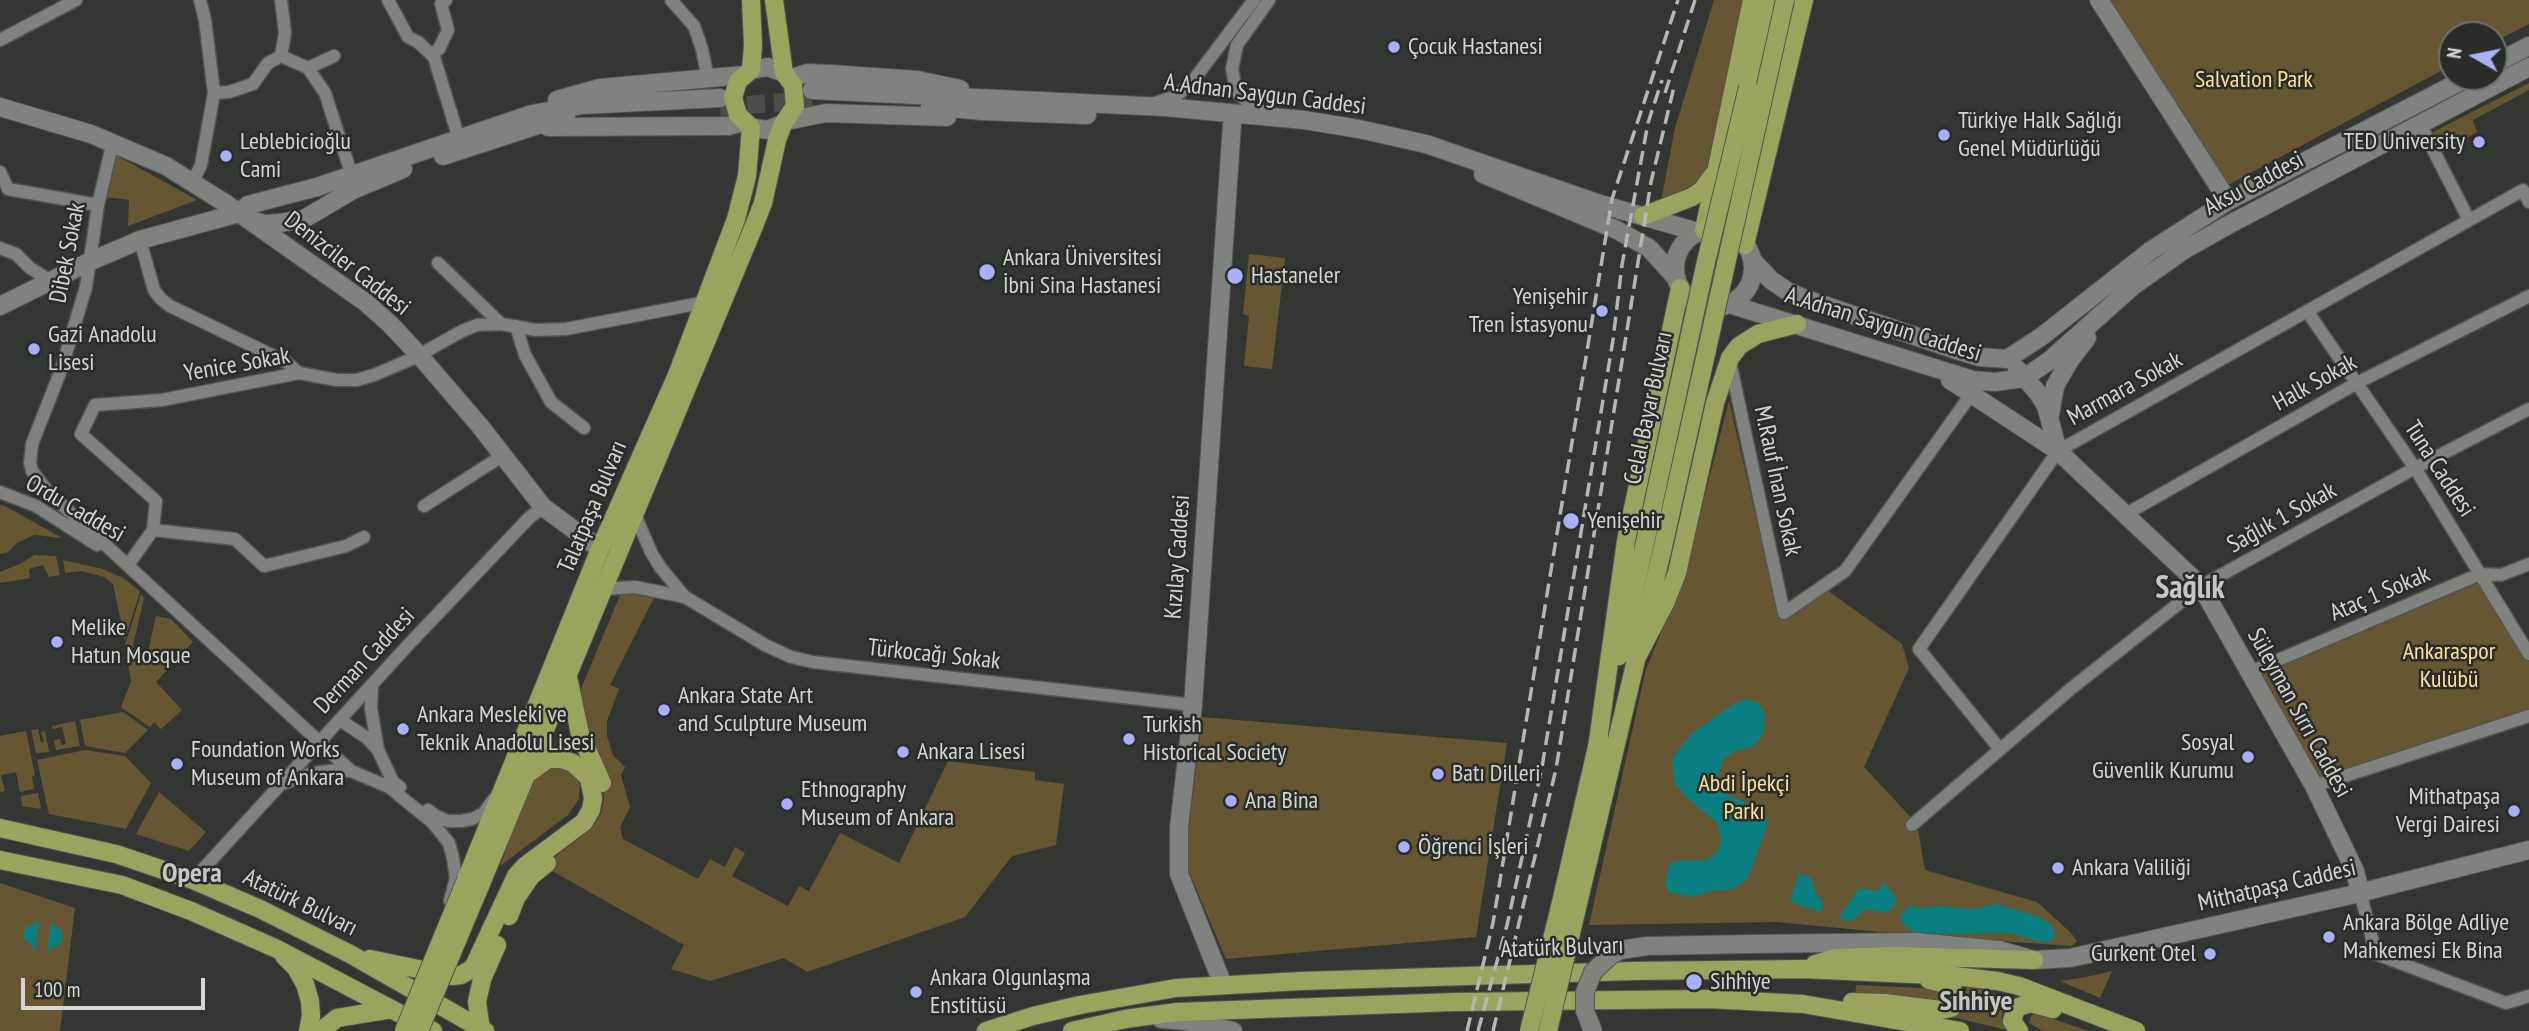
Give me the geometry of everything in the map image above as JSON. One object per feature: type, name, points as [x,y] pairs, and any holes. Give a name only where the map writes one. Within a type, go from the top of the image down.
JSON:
[{"type":"main road","name":"Talatpaşa Bulvarı","points":[[429,1031],[507,779],[600,549],[677,375],[742,198],[747,176],[747,124],[734,107],[733,98],[734,89],[748,72],[751,0]]},
{"type":"main road","name":"Talatpaşa Bulvarı","points":[[404,1031],[438,950],[527,775],[754,226],[784,122],[792,113],[796,99],[793,85],[786,76],[774,0]]},
{"type":"main road","points":[[1597,748],[1626,541],[1678,283],[1675,270],[1679,251],[1690,237],[1701,231],[1718,166],[1752,0]]},
{"type":"main road","name":"Celal Bayar Bulvarı","points":[[1529,1031],[1568,911],[1638,655],[1653,549],[1705,266],[1768,0]]},
{"type":"main road","name":"Celal Bayar Bulvarı","points":[[1548,1031],[1597,748],[1653,549],[1785,0]]},
{"type":"main road","points":[[1729,304],[1748,286],[1753,268],[1749,252],[1804,0]]},
{"type":"main road","points":[[2099,0],[2228,201]]},
{"type":"main road","points":[[2508,57],[2529,46]]},
{"type":"main road","points":[[239,213],[265,223],[298,220],[353,190],[398,171],[533,121],[561,99],[600,88],[708,79],[768,67],[786,76],[807,72],[917,80],[957,88],[982,104]]},
{"type":"main road","name":"Aksu Caddesi","points":[[2024,378],[2049,361],[2158,267],[2211,233],[2529,67]]},
{"type":"main road","name":"Aksu Caddesi","points":[[2007,359],[2041,337],[2150,251],[2228,201],[2442,91]]},
{"type":"main road","name":"A.Adnan Saygun Caddesi","points":[[812,95],[889,103],[1143,106],[1276,118],[1359,129],[1426,144],[1600,204],[1643,216],[1701,231],[1728,231],[1771,280],[1803,298],[1979,357],[2007,359]]},
{"type":"main road","points":[[0,306],[140,240],[239,213],[248,205],[312,189],[459,139],[533,121],[720,103]]},
{"type":"main road","points":[[533,121],[728,126],[747,124],[767,130],[784,122],[826,113],[935,118],[982,104]]},
{"type":"main road","name":"A.Adnan Saygun Caddesi","points":[[982,104],[1357,137],[1424,153],[1459,164],[1617,230],[1649,248],[1693,300],[1701,304],[1729,304],[1985,382],[1996,383],[2024,378]]},
{"type":"main road","name":"Denizciler Caddesi","points":[[0,107],[64,124],[113,141],[166,166],[239,213],[365,302],[419,355],[480,426],[543,507],[600,549]]},
{"type":"main road","name":"Kızılay Caddesi","points":[[1223,985],[1179,874],[1179,827],[1193,705],[1232,124]]},
{"type":"main road","points":[[1643,216],[1702,190],[1718,166]]},
{"type":"main road","points":[[308,261],[301,247],[298,220],[302,203],[312,189]]},
{"type":"main road","points":[[2050,415],[2053,393],[2062,373],[2113,304]]},
{"type":"main road","points":[[1638,655],[1677,573],[1715,403],[1730,358],[1739,346],[1758,334],[1797,324]]},
{"type":"main road","points":[[2007,359],[2038,393],[2050,415],[2059,451]]},
{"type":"main road","name":"Süleyman Sırrı Caddesi","points":[[1926,366],[2059,451],[2201,586],[2314,786],[2355,871],[2360,892]]},
{"type":"main road","points":[[483,1030],[477,1002],[482,979],[516,898],[531,876],[592,829],[601,814],[603,785],[580,734],[568,676]]},
{"type":"main road","points":[[350,954],[444,976],[461,975],[473,968],[516,876],[525,866],[584,822],[591,810],[593,798],[589,778],[573,763],[548,759],[527,775]]},
{"type":"main road","name":"Atatürk Bulvarı","points":[[0,828],[116,854],[193,880],[260,909],[350,954],[483,1030]]},
{"type":"main road","name":"Mithatpaşa Caddesi","points":[[1593,1031],[1585,1011],[1585,992],[1593,972],[1611,955],[1621,950],[1647,946],[1917,942],[1999,950],[2034,960],[2070,958],[2360,892],[2529,849]]},
{"type":"main road","name":"Atatürk Bulvarı","points":[[0,859],[122,886],[191,911],[277,948],[394,1009],[429,1031]]},
{"type":"main road","points":[[277,948],[296,968],[305,984],[311,1008],[308,1031]]},
{"type":"main road","points":[[1803,969],[1825,960],[1849,957],[1935,956],[2034,960]]},
{"type":"main road","name":"Atatürk Bulvarı","points":[[986,1031],[1033,1016],[1123,996],[1176,988],[1669,970],[1803,969],[1955,976],[2008,983],[2136,1031]]},
{"type":"main road","points":[[1072,1031],[1177,1012],[1455,1002],[1708,999],[1803,1004],[1885,1003],[1941,1010],[1951,1008],[1956,1001],[1952,988],[1942,983],[1875,972]]},
{"type":"main road","points":[[2020,1031],[2014,1025],[2012,1014],[2016,1008],[2027,1003],[2115,1023]]},
{"type":"main road","points":[[1803,1004],[1954,1030]]},
{"type":"main road","points":[[321,1031],[337,1018],[394,1009]]},
{"type":"main road","points":[[1140,1017],[1186,1021],[1233,1031]]},
{"type":"street","points":[[0,40],[76,0]]},
{"type":"street","points":[[192,183],[201,165],[214,93],[200,0]]},
{"type":"street","points":[[281,0],[285,33],[281,56]]},
{"type":"street","points":[[388,0],[408,37],[431,54],[459,139]]},
{"type":"street","points":[[431,54],[439,49],[448,30],[441,4],[446,0]]},
{"type":"street","points":[[671,0],[694,26],[708,79]]},
{"type":"street","points":[[1143,106],[1169,100],[1192,82],[1254,0]]},
{"type":"street","points":[[1269,0],[1237,45],[1232,69],[1236,91],[1242,98],[1276,118]]},
{"type":"street","points":[[214,93],[229,92],[253,84],[268,63],[281,56]]},
{"type":"street","points":[[281,56],[308,68],[325,93],[352,176]]},
{"type":"street","points":[[308,68],[334,56]]},
{"type":"street","points":[[2420,124],[2469,220]]},
{"type":"street","name":"Dibek Sokak","points":[[113,141],[98,205],[86,287],[61,370],[32,444],[30,463],[32,471],[48,492],[128,565]]},
{"type":"street","points":[[0,172],[8,189],[98,205]]},
{"type":"street","name":"Marmara Sokak","points":[[1999,748],[1919,649],[2059,451],[2524,190],[2529,202]]},
{"type":"street","points":[[0,199],[19,191]]},
{"type":"street","points":[[140,240],[154,290],[161,299],[170,306],[286,362],[299,373]]},
{"type":"street","points":[[0,248],[16,254],[30,268],[51,281]]},
{"type":"street","points":[[438,262],[500,324]]},
{"type":"street","name":"Halk Sokak","points":[[2126,514],[2357,383],[2529,296]]},
{"type":"street","name":"Yenice Sokak","points":[[153,530],[156,500],[81,434],[95,405],[162,400],[299,373],[337,380],[357,380],[374,376],[477,325],[500,324],[536,330],[565,329],[706,302]]},
{"type":"street","name":"Tuna Caddesi","points":[[2307,311],[2415,468],[2529,654]]},
{"type":"street","points":[[516,326],[525,355],[551,402],[584,428]]},
{"type":"street","name":"M.Rauf İnan Sokak","points":[[1730,358],[1784,613],[1845,571],[1972,393]]},
{"type":"street","name":"Sağlık 1 Sokak","points":[[1912,825],[1999,748],[2201,586],[2415,468],[2529,409]]},
{"type":"street","points":[[424,506],[502,456]]},
{"type":"street","name":"Ordu Caddesi","points":[[0,492],[36,506],[128,565]]},
{"type":"street","name":"Derman Caddesi","points":[[193,880],[529,517],[543,507]]},
{"type":"street","name":"Türkocağı Sokak","points":[[635,515],[660,567],[685,597],[765,645],[791,657],[1193,705]]},
{"type":"street","points":[[363,537],[345,546],[264,566],[235,539],[153,530],[128,565],[351,771],[389,787],[432,822],[449,843],[456,878],[438,950]]},
{"type":"street","name":"Ataç 1 Sokak","points":[[2250,672],[2480,574],[2501,575],[2529,564]]},
{"type":"street","name":"Türkocağı Sokak","points":[[605,589],[635,587],[685,597]]},
{"type":"street","points":[[372,685],[371,708],[378,750],[393,782],[436,816],[448,821],[472,819],[484,813],[507,779]]},
{"type":"street","points":[[2314,786],[2529,716]]},
{"type":"street","points":[[340,720],[355,729],[378,750]]},
{"type":"street","points":[[282,784],[322,771],[351,771]]},
{"type":"street","points":[[2360,892],[2376,954],[2506,1003],[2529,996]]},
{"type":"green space","points":[[1714,0],[1746,0],[1713,157],[1698,182],[1661,201],[1675,128]]},
{"type":"green space","name":"Salvation Park","points":[[2101,0],[2529,0],[2529,24],[2508,35],[2508,21],[2438,21],[2438,72],[2228,185]]},
{"type":"green space","points":[[2529,83],[2529,90],[2473,120],[2477,132],[2443,152],[2433,132]]},
{"type":"green space","points":[[114,154],[197,200],[128,226],[129,200],[106,197]]},
{"type":"green space","points":[[1249,254],[1285,258],[1272,369],[1244,366],[1249,316],[1243,314]]},
{"type":"green space","name":"Abdi İpekçi Parkı","points":[[1729,401],[1779,616],[1827,590],[1902,644],[1909,668],[1864,767],[1920,827],[1918,829],[1925,870],[2037,902],[2071,933],[2077,941],[2072,946],[1777,922],[1589,925],[1646,669],[1683,580]]},
{"type":"green space","points":[[0,505],[62,538],[34,535],[17,543],[7,553],[0,554]]},
{"type":"green space","points":[[34,555],[56,556],[60,575],[49,577],[43,565],[29,569],[30,578],[0,583],[0,572]]},
{"type":"green space","points":[[63,560],[103,569],[123,578],[140,591],[125,640],[113,584],[104,577],[82,571],[65,573]]},
{"type":"green space","name":"Ankaraspor Kulübü","points":[[2480,574],[2529,654],[2529,716],[2314,786],[2250,672]]},
{"type":"green space","points":[[623,588],[658,590],[610,685],[619,689],[607,721],[607,736],[613,755],[625,767],[621,775],[630,807],[620,827],[623,839],[698,879],[710,859],[725,867],[735,847],[745,853],[732,876],[788,906],[799,886],[809,891],[840,833],[899,863],[948,761],[1035,772],[1035,780],[1064,784],[1056,845],[1012,856],[965,917],[807,972],[784,958],[710,981],[671,969],[684,945],[543,866],[591,829],[601,814],[603,785],[573,708]]},
{"type":"green space","points":[[141,594],[144,598],[130,658],[145,665],[156,616],[171,619],[193,642],[156,682],[182,710],[161,729],[154,722],[150,727],[121,707],[131,681],[125,645]]},
{"type":"green space","points":[[123,712],[148,730],[125,753],[85,746],[80,720]]},
{"type":"green space","points":[[1202,717],[1507,743],[1476,937],[1226,959],[1189,872],[1189,828]]},
{"type":"green space","points":[[75,721],[80,746],[56,750],[54,740],[60,739],[62,745],[66,744],[62,727],[52,729],[52,726]]},
{"type":"green space","points":[[38,729],[41,743],[44,742],[41,732],[45,731],[49,752],[36,753],[31,730]]},
{"type":"green space","points":[[26,731],[35,775],[32,776],[34,789],[20,792],[16,772],[1,775],[5,791],[0,792],[0,736]]},
{"type":"green space","points":[[85,750],[125,756],[151,783],[126,829],[49,814],[37,760]]},
{"type":"green space","points":[[548,766],[560,767],[573,773],[580,784],[579,799],[568,815],[500,866],[532,778]]},
{"type":"green space","points":[[159,792],[206,832],[189,851],[136,834]]},
{"type":"green space","points":[[38,793],[41,809],[22,806],[21,796]]},
{"type":"green space","points":[[0,883],[75,908],[60,1031],[0,1031]]},
{"type":"green space","points":[[2112,971],[2100,998],[2060,981],[2086,977]]},
{"type":"green space","points":[[1856,985],[1940,989],[1947,994],[1946,1001],[1941,1004],[1855,999]]},
{"type":"green space","points":[[1967,986],[2012,998],[2003,1009],[2002,1018],[2007,1030],[1948,1016],[1961,1007]]},
{"type":"green space","points":[[2035,1014],[2089,1031],[2043,1031],[2029,1023],[2031,1016]]},
{"type":"water","points":[[1747,699],[1758,703],[1762,708],[1765,715],[1764,732],[1754,746],[1733,752],[1723,760],[1718,777],[1727,794],[1760,809],[1767,818],[1767,825],[1748,878],[1734,889],[1712,891],[1693,897],[1669,892],[1665,884],[1670,864],[1678,861],[1707,860],[1717,852],[1722,841],[1717,823],[1685,796],[1675,783],[1672,761],[1674,756],[1690,735],[1732,705]]},
{"type":"water","points":[[1799,873],[1810,877],[1815,893],[1823,903],[1821,912],[1790,902]]},
{"type":"water","points":[[1883,883],[1897,900],[1888,913],[1866,909],[1851,921],[1838,918],[1858,890],[1862,888],[1873,891],[1880,889]]},
{"type":"water","points":[[1996,904],[2040,917],[2052,926],[2054,938],[2046,943],[2009,933],[1923,934],[1908,929],[1899,918],[1909,905],[1920,908],[1940,906],[1975,909]]},
{"type":"water","points":[[35,921],[39,922],[35,950],[32,950],[32,946],[23,938],[25,928],[35,924]]},
{"type":"water","points":[[51,923],[61,930],[63,939],[58,946],[47,952]]},
{"type":"tunnel","points":[[720,107],[812,100]]},
{"type":"railway","points":[[1467,1031],[1493,923],[1612,199],[1678,0]]},
{"type":"railway","points":[[1665,93],[1695,0]]},
{"type":"railway","points":[[1478,1031],[1507,925],[1542,767],[1613,340],[1622,265],[1648,123],[1662,80]]},
{"type":"railway","points":[[1493,1031],[1556,769],[1651,182],[1675,83]]},
{"type":"place","name":"Çocuk Hastanesi","points":[[1394,47]]},
{"type":"place","name":"Türkiye Halk Sağlığı Genel Müdürlüğü","points":[[1944,135]]},
{"type":"place","name":"TED University","points":[[2479,142]]},
{"type":"place","name":"Leblebicioğlu Cami","points":[[226,156]]},
{"type":"place","name":"Ankara Üniversitesi İbni Sina Hastanesi","points":[[987,272]]},
{"type":"place","name":"Hastaneler","points":[[1235,276]]},
{"type":"place","name":"Yenişehir Tren İstasyonu","points":[[1602,311]]},
{"type":"place","name":"Gazi Anadolu Lisesi","points":[[34,349]]},
{"type":"place","name":"Yenişehir","points":[[1571,521]]},
{"type":"place","name":"Melike Hatun Mosque","points":[[57,642]]},
{"type":"place","name":"Ankara State Art and Sculpture Museum","points":[[664,710]]},
{"type":"place","name":"Ankara Mesleki ve Teknik Anadolu Lisesi","points":[[403,729]]},
{"type":"place","name":"Turkish Historical Society","points":[[1129,739]]},
{"type":"place","name":"Ankara Lisesi","points":[[903,752]]},
{"type":"place","name":"Sosyal Güvenlik Kurumu","points":[[2248,757]]},
{"type":"place","name":"Foundation Works Museum of Ankara","points":[[177,764]]},
{"type":"place","name":"Batı Dilleri","points":[[1438,774]]},
{"type":"place","name":"Ana Bina","points":[[1231,801]]},
{"type":"place","name":"Ethnography Museum of Ankara","points":[[787,804]]},
{"type":"place","name":"Mithatpaşa Vergi Dairesi","points":[[2514,811]]},
{"type":"place","name":"Öğrenci İşleri","points":[[1404,847]]},
{"type":"place","name":"Ankara Valiliği","points":[[2058,868]]},
{"type":"place","name":"Ankara Bölge Adliye Mahkemesi Ek Bina","points":[[2329,937]]},
{"type":"place","name":"Gurkent Otel","points":[[2210,954]]},
{"type":"place","name":"Sıhhiye","points":[[1694,982]]},
{"type":"place","name":"Ankara Olgunlaşma Enstitüsü","points":[[916,992]]},
{"type":"district","name":"Sağlık","points":[[2190,589]]},
{"type":"district","name":"Opera","points":[[192,874]]},
{"type":"district","name":"Sıhhiye","points":[[1976,1002]]}]
